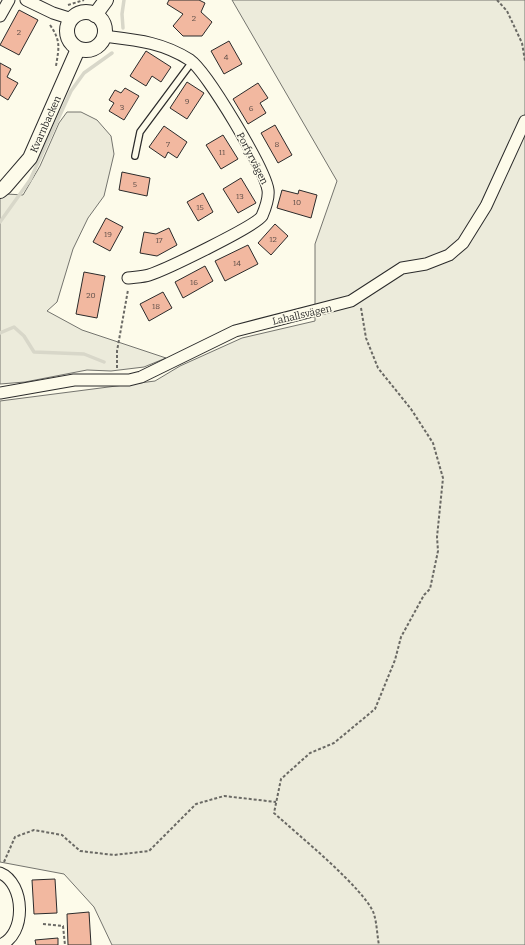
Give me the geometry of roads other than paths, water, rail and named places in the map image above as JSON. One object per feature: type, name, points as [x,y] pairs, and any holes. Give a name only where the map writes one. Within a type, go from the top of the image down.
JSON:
[{"type":"street","points":[[0,16],[9,0]]},
{"type":"street","points":[[26,0],[53,13],[72,19]]},
{"type":"street","points":[[95,15],[106,0]]},
{"type":"street","points":[[83,12],[95,15],[102,23],[103,36],[95,47],[78,49],[67,35],[68,26],[72,19],[83,12]]},
{"type":"street","name":"Porfyrvägen","points":[[103,36],[157,44],[176,52],[192,62],[213,86],[262,172],[268,190],[266,204],[261,218],[246,229],[148,276],[128,278]]},
{"type":"street","name":"Kvarnbacken","points":[[0,191],[30,158],[78,49]]},
{"type":"street","name":"Lahallsvägen","points":[[0,393],[74,380],[129,380],[150,373],[208,343],[235,331],[334,306],[360,297],[402,268],[434,262],[449,255],[463,243],[486,206],[525,121]]},
{"type":"street","points":[[1,868],[12,881],[17,895],[19,910],[19,921],[15,933],[5,944]]},
{"type":"lane","points":[[134,156],[140,132],[192,62]]},
{"type":"waterway","points":[[123,28],[122,14],[124,0]]},
{"type":"waterway","points":[[0,222],[30,180],[71,91],[84,73],[112,53]]},
{"type":"waterway","points":[[0,333],[14,327],[24,336],[34,352],[84,354],[104,362]]}]
